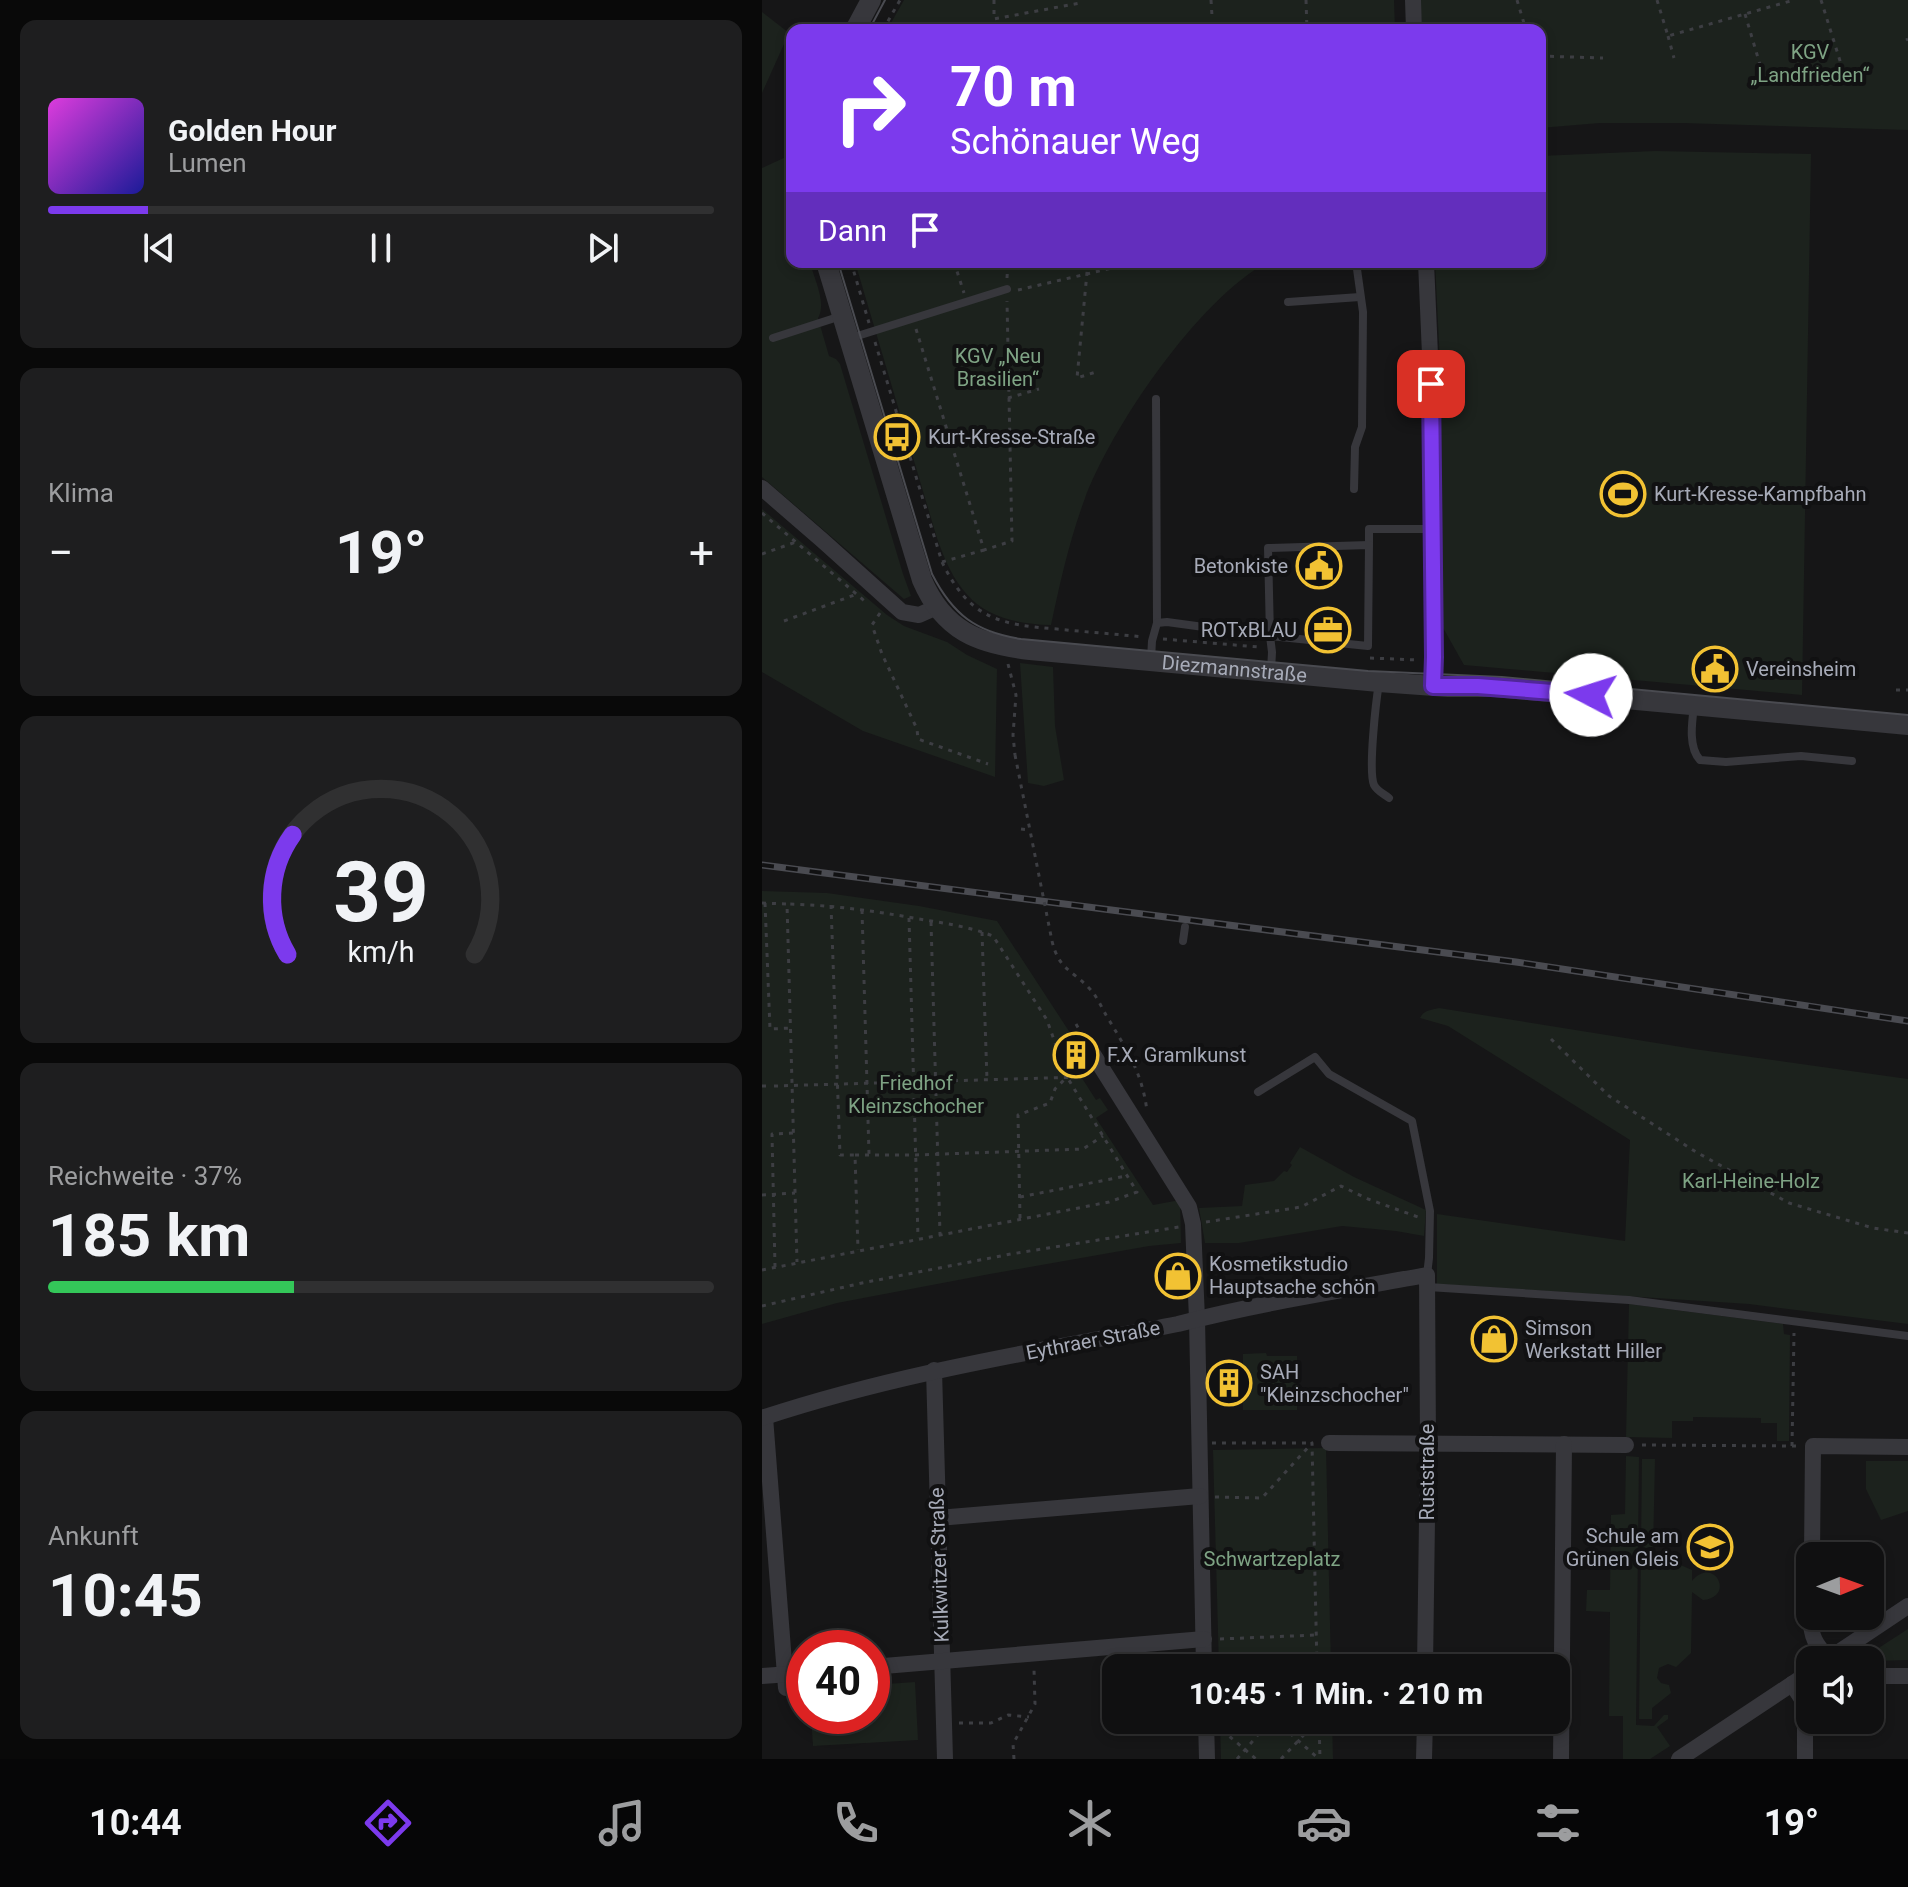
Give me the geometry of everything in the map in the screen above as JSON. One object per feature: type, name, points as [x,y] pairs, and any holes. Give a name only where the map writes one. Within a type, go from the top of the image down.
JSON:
[{"type":"street","points":[[858,24],[871,0]]},
{"type":"street","points":[[1413,0],[1414,24]]},
{"type":"street","name":"Diezmannstraße","points":[[828,268],[916,565],[937,607],[973,637],[994,645],[1030,650],[1379,682],[1495,687],[1908,725]]},
{"type":"street","points":[[1426,268],[1433,686]]},
{"type":"street","points":[[762,488],[902,612],[919,615],[937,607]]},
{"type":"street","points":[[1097,1059],[1189,1207],[1193,1224],[1204,1654]]},
{"type":"street","name":"Eythraer Straße","points":[[763,1417],[934,1370],[1197,1319],[1427,1281]]},
{"type":"street","name":"Ruststraße","points":[[1425,1654],[1427,1281]]},
{"type":"street","name":"Kulkwitzer Straße","points":[[934,1370],[945,1759]]},
{"type":"street","points":[[762,1676],[785,1681],[763,1417]]},
{"type":"street","points":[[1320,1443],[1626,1445]]},
{"type":"street","points":[[1561,1759],[1564,1444]]},
{"type":"street","points":[[1812,1542],[1813,1446],[1908,1447]]},
{"type":"street","points":[[938,1518],[1200,1496]]},
{"type":"street","points":[[1849,1646],[1908,1606]]},
{"type":"street","points":[[890,1665],[1204,1639]]},
{"type":"street","points":[[1884,1676],[1908,1676]]},
{"type":"street","points":[[1679,1759],[1796,1681]]},
{"type":"street","points":[[1792,1684],[1805,1704],[1805,1759]]},
{"type":"street","points":[[1206,1734],[1207,1759]]},
{"type":"street","points":[[1424,1759],[1425,1734]]},
{"type":"lane","points":[[1354,489],[1355,447],[1362,427],[1363,312],[1357,268]]},
{"type":"lane","points":[[849,338],[1007,289]]},
{"type":"lane","points":[[1288,302],[1360,297]]},
{"type":"lane","points":[[773,338],[842,316]]},
{"type":"lane","points":[[1151,661],[1157,623],[1156,399]]},
{"type":"lane","points":[[1157,623],[1368,646],[1369,529],[1432,529]]},
{"type":"lane","points":[[1271,672],[1268,548],[1369,545]]},
{"type":"lane","points":[[1379,682],[1374,785],[1389,798]]},
{"type":"lane","points":[[1694,705],[1694,753],[1700,760],[1726,762],[1801,756],[1852,761]]},
{"type":"lane","points":[[1183,941],[1185,927]]},
{"type":"lane","points":[[1258,1092],[1315,1057],[1329,1074],[1412,1121],[1430,1211],[1427,1281],[1629,1300],[1908,1336]]},
{"type":"path","points":[[886,24],[900,0]]},
{"type":"path","points":[[994,0],[994,19],[1080,3],[1080,0]]},
{"type":"path","points":[[1211,0],[1212,16]]},
{"type":"path","points":[[1306,0],[1307,24]]},
{"type":"path","points":[[1517,0],[1524,24]]},
{"type":"path","points":[[1657,0],[1674,58]]},
{"type":"path","points":[[1668,36],[1794,0]]},
{"type":"path","points":[[1821,0],[1846,80]]},
{"type":"path","points":[[1745,14],[1761,68]]},
{"type":"path","points":[[1546,56],[1603,58]]},
{"type":"path","points":[[853,268],[942,562],[965,598],[980,611],[999,620],[1030,628],[1271,649]]},
{"type":"path","points":[[956,268],[966,301]]},
{"type":"path","points":[[942,562],[1012,541],[1008,268]]},
{"type":"path","points":[[1088,268],[1077,378],[1099,371]]},
{"type":"path","points":[[1007,289],[1112,268]]},
{"type":"path","points":[[913,317],[984,550]]},
{"type":"path","points":[[1008,398],[1039,389]]},
{"type":"path","points":[[762,513],[868,604]]},
{"type":"path","points":[[762,554],[796,542]]},
{"type":"path","points":[[784,621],[857,594]]},
{"type":"path","points":[[890,601],[872,625],[917,729],[918,739],[988,764]]},
{"type":"path","points":[[1369,658],[1434,660]]},
{"type":"path","points":[[1008,663],[1016,695],[1015,755],[1056,955],[1067,971],[1091,989],[1135,1064],[1145,1091],[1148,1143]]},
{"type":"path","points":[[1896,690],[1908,690]]},
{"type":"path","points":[[1021,829],[1030,830]]},
{"type":"path","points":[[762,1270],[1109,1202],[1137,1192],[1067,1077],[1047,1020],[993,936],[931,921],[831,905],[764,903],[770,1029],[792,1028]]},
{"type":"path","points":[[787,904],[797,1262]]},
{"type":"path","points":[[831,905],[840,1155],[1083,1149],[1103,1136]]},
{"type":"path","points":[[862,910],[869,1155]]},
{"type":"path","points":[[909,917],[918,1238]]},
{"type":"path","points":[[931,921],[940,1234]]},
{"type":"path","points":[[982,932],[988,1080]]},
{"type":"path","points":[[774,1086],[1081,1077],[1097,1059],[1076,1024]]},
{"type":"path","points":[[1551,1039],[1609,1096],[1696,1152],[1789,1203],[1873,1228],[1908,1233]]},
{"type":"path","points":[[1020,1219],[1018,1115],[1050,1103],[1055,1089],[1067,1077]]},
{"type":"path","points":[[775,1267],[772,1134],[794,1133]]},
{"type":"path","points":[[855,1155],[858,1250]]},
{"type":"path","points":[[1020,1197],[1127,1176]]},
{"type":"path","points":[[1198,1223],[1301,1207],[1341,1186],[1429,1220]]},
{"type":"path","points":[[762,1195],[795,1193]]},
{"type":"path","points":[[762,1306],[996,1257],[1180,1226]]},
{"type":"path","points":[[1626,1445],[1792,1446],[1794,1321]]},
{"type":"path","points":[[1198,1443],[1320,1443]]},
{"type":"path","points":[[1200,1496],[1262,1498],[1320,1443]]},
{"type":"path","points":[[1317,1654],[1320,1443]]},
{"type":"path","points":[[1204,1639],[1316,1635]]},
{"type":"path","points":[[1014,1759],[1013,1744],[1035,1704],[1033,1653]]},
{"type":"path","points":[[944,1724],[991,1723],[1008,1715],[1029,1717]]},
{"type":"path","points":[[1226,1734],[1256,1759]]},
{"type":"path","points":[[1237,1759],[1260,1734]]},
{"type":"path","points":[[1290,1734],[1320,1759]]},
{"type":"path","points":[[1281,1759],[1305,1734]]},
{"type":"path","points":[[1319,1734],[1320,1759]]},
{"type":"green space","points":[[904,0],[1394,0],[1395,24],[890,24]]},
{"type":"green space","name":"KGV „Landfrieden“","points":[[1420,0],[1908,0],[1908,130],[1682,123],[1600,123],[1546,128],[1546,24],[1422,24]]},
{"type":"green space","points":[[762,12],[786,31],[786,40],[762,93]]},
{"type":"green space","name":"Kurt-Kresse-Kampfbahn","points":[[1655,151],[1811,154],[1802,695],[1464,665],[1442,626],[1440,363],[1435,268],[1546,268],[1546,156]]},
{"type":"green space","points":[[786,157],[786,268],[812,268],[821,305],[818,318],[829,356],[840,364],[911,596],[904,599],[762,477],[762,168]]},
{"type":"green space","name":"KGV „Neu Brasilien“","points":[[857,268],[1259,268],[1214,304],[1186,334],[1135,403],[1114,438],[1084,501],[1065,563],[1051,625],[1008,619],[976,603],[953,576],[936,535]]},
{"type":"green space","points":[[762,509],[887,615],[997,669],[995,777],[863,731],[762,672]]},
{"type":"green space","points":[[1020,663],[1053,667],[1055,726],[1064,780],[1044,786],[1028,783]]},
{"type":"green space","name":"Friedhof Kleinzschocher","points":[[762,891],[827,893],[997,921],[1078,1045],[1066,1053],[1096,1100],[1100,1098],[1108,1110],[1096,1118],[1153,1205],[1180,1200],[1181,1243],[1149,1246],[837,1303],[762,1324]]},
{"type":"green space","name":"Karl-Heine-Holz","points":[[1439,1008],[1908,1079],[1908,1324],[1749,1304],[1437,1284],[1437,1214],[1625,1241],[1630,1140],[1448,1026],[1420,1018],[1426,1012]]},
{"type":"green space","points":[[1300,1147],[1354,1177],[1426,1210],[1424,1236],[1342,1226],[1239,1243],[1205,1243],[1199,1208],[1242,1206],[1245,1185],[1274,1181],[1284,1171],[1287,1172]]},
{"type":"green space","points":[[1629,1304],[1783,1324],[1784,1334],[1790,1335],[1789,1441],[1777,1441],[1777,1423],[1761,1423],[1761,1418],[1693,1417],[1693,1421],[1672,1421],[1672,1438],[1626,1437]]},
{"type":"green space","points":[[1266,1353],[1267,1356],[1297,1356],[1297,1410],[1243,1410],[1243,1354]]},
{"type":"green space","name":"Schwartzeplatz","points":[[1326,1448],[1331,1654],[1219,1654],[1213,1450]]},
{"type":"green space","points":[[1626,1456],[1639,1457],[1636,1725],[1654,1726],[1664,1715],[1668,1715],[1668,1719],[1657,1727],[1670,1746],[1650,1759],[1623,1759],[1623,1716],[1609,1716],[1610,1612],[1586,1611],[1587,1590],[1610,1590],[1611,1515],[1625,1514]]},
{"type":"green space","points":[[1642,1459],[1655,1459],[1653,1553],[1692,1570],[1692,1581],[1700,1574],[1708,1573],[1714,1575],[1720,1586],[1713,1597],[1703,1600],[1692,1592],[1691,1653],[1676,1667],[1668,1664],[1659,1668],[1657,1678],[1669,1685],[1671,1693],[1652,1708],[1652,1719],[1639,1719]]},
{"type":"green space","points":[[1866,1461],[1908,1461],[1908,1511],[1881,1520],[1866,1489]]},
{"type":"green space","points":[[1908,1629],[1908,1660],[1884,1661],[1882,1646]]},
{"type":"green space","points":[[915,1682],[918,1740],[813,1746],[812,1734],[890,1734],[890,1684]]},
{"type":"green space","points":[[1220,1734],[1332,1734],[1333,1759],[1221,1759]]},
{"type":"tram line","points":[[872,24],[885,0]]},
{"type":"tram line","points":[[840,268],[932,574],[958,611],[991,632],[1021,639],[1368,671],[1502,677],[1908,715]]},
{"type":"railway","points":[[762,865],[1516,962],[1908,1021]]},
{"type":"place","name":"Kurt-Kresse-Straße","points":[[897,437]]},
{"type":"place","name":"Kurt-Kresse-Kampfbahn","points":[[1623,494]]},
{"type":"place","name":"Betonkiste","points":[[1319,566]]},
{"type":"place","name":"ROTxBLAU","points":[[1328,630]]},
{"type":"place","name":"Vereinsheim","points":[[1715,669]]},
{"type":"place","name":"F.X. Gramlkunst","points":[[1076,1055]]},
{"type":"place","name":"Kosmetikstudio Hauptsache schön","points":[[1178,1276]]},
{"type":"place","name":"Simson Werkstatt Hiller","points":[[1494,1339]]},
{"type":"place","name":"SAH \"Kleinzschocher\"","points":[[1229,1383]]},
{"type":"place","name":"Schule am Grünen Gleis","points":[[1710,1547]]},
{"type":"route","points":[[1431,384],[1433,686],[1478,686],[1591,695]]}]
